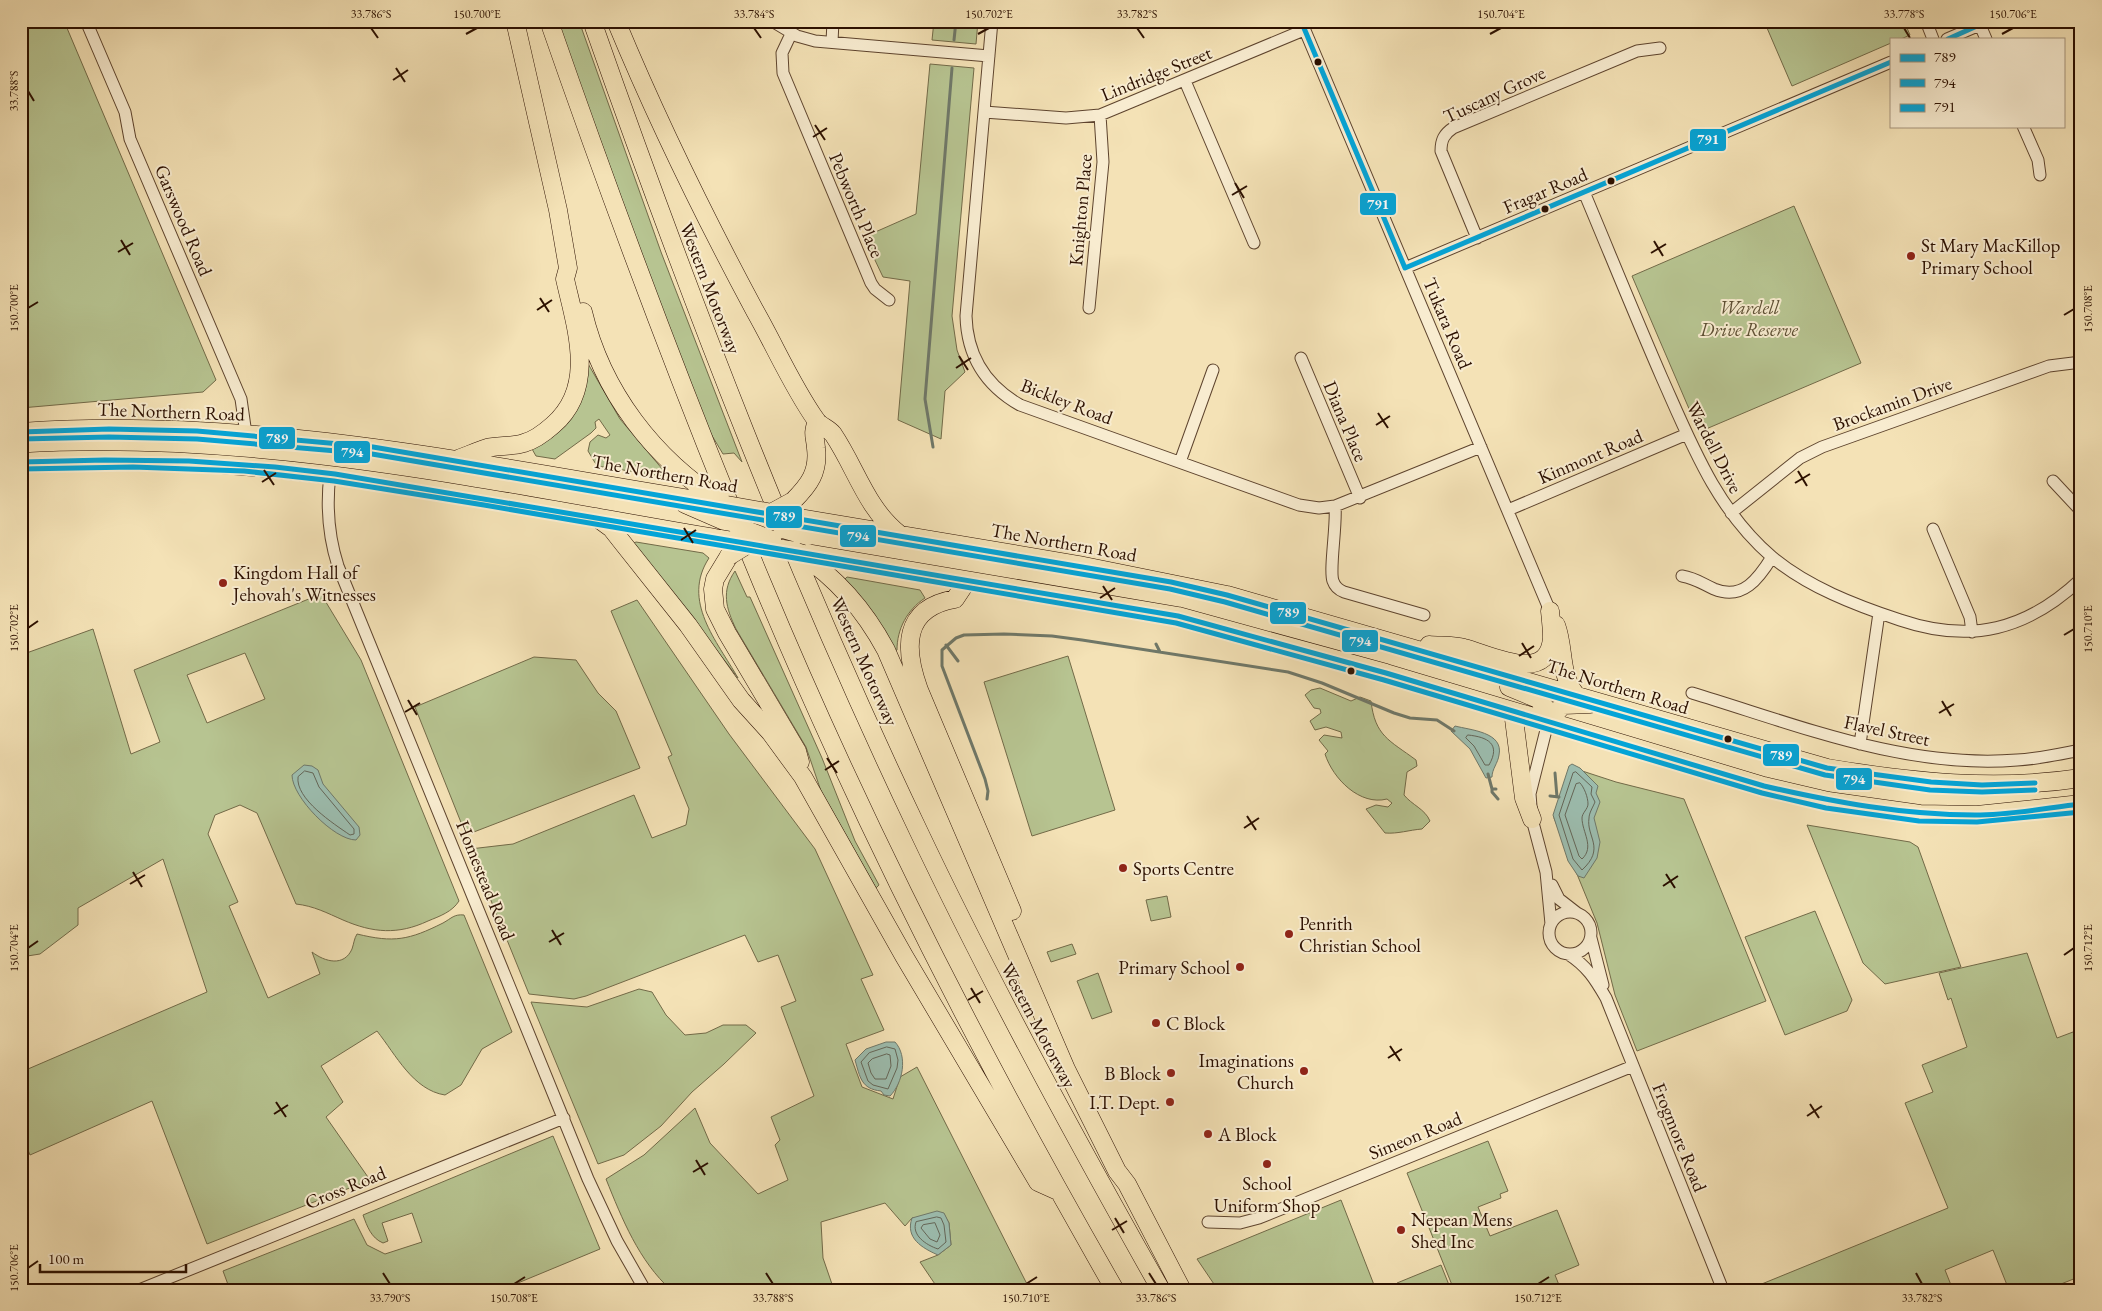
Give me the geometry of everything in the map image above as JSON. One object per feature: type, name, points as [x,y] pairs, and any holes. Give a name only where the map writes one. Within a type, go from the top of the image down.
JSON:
[{"type":"highway","points":[[458,459],[488,448],[525,443],[542,435],[568,408],[577,391],[581,372],[579,346],[566,279],[568,268],[558,210],[515,21]]},
{"type":"highway","points":[[549,21],[640,276],[763,585],[808,689],[908,902],[995,1074],[1058,1191],[1115,1290]]},
{"type":"highway","name":"Western Motorway","points":[[592,21],[712,352],[764,482],[846,673],[919,833],[988,973],[1052,1095],[1161,1290]]},
{"type":"highway","points":[[616,21],[710,225],[817,421],[832,433],[876,511],[885,523],[900,535]]},
{"type":"highway","points":[[568,268],[575,277],[590,337],[612,388],[632,419],[711,515],[738,527],[757,540]]},
{"type":"highway","points":[[738,527],[764,516],[793,500],[806,488],[814,473],[816,448],[812,434],[817,421]]},
{"type":"highway","name":"The Northern Road","points":[[21,432],[126,430],[246,434],[373,447],[458,459],[666,496],[711,515],[757,540],[795,551],[1178,616],[1368,668],[1764,786],[1867,808],[1920,814],[1978,815],[2081,804]]},
{"type":"highway","name":"The Northern Road","points":[[21,462],[164,461],[246,464],[330,474],[673,531],[711,515],[727,505],[804,527],[846,526],[1171,582],[1227,595],[1827,768],[1885,778],[1969,786],[2081,778]]},
{"type":"highway","points":[[764,516],[783,529]]},
{"type":"highway","points":[[596,517],[622,542],[688,625],[742,700],[770,732],[804,777],[998,1118],[1038,1182],[1058,1191]]},
{"type":"highway","points":[[804,777],[797,751],[727,633],[716,609],[713,589],[715,579],[729,556],[757,540],[783,529],[804,527],[840,558]]},
{"type":"highway","points":[[795,551],[822,571],[856,604],[886,650],[1066,1068],[1117,1171],[1127,1184]]},
{"type":"highway","points":[[967,581],[955,598],[934,604],[919,619],[909,642],[911,665],[923,699],[1122,1168],[1127,1184],[1182,1290]]},
{"type":"highway","points":[[1392,642],[1463,648],[1522,666],[1532,664],[1544,656],[1550,646],[1550,611]]},
{"type":"highway","points":[[1550,611],[1560,635],[1566,678],[1576,695]]},
{"type":"highway","points":[[1392,642],[1446,668],[1533,696],[1547,708],[1548,722]]},
{"type":"highway","points":[[1548,722],[1557,710],[1572,703],[1614,706]]},
{"type":"highway","points":[[1513,711],[1524,798],[1532,819]]},
{"type":"street","name":"Garswood Road","points":[[86,21],[125,112],[130,139],[240,399],[246,434]]},
{"type":"street","points":[[772,21],[791,34],[815,41],[989,56]]},
{"type":"street","points":[[832,42],[834,21]]},
{"type":"street","name":"Bickley Road","points":[[992,21],[966,316],[969,343],[978,366],[999,390],[1020,404],[1299,505],[1314,508],[1335,506],[1360,498],[1481,447]]},
{"type":"street","points":[[1926,21],[1933,38]]},
{"type":"street","points":[[1949,38],[1985,23],[1986,38]]},
{"type":"street","name":"Lindridge Street","points":[[984,112],[1066,118],[1100,115],[1185,81],[1302,26]]},
{"type":"street","name":"Tukara Road","points":[[1302,26],[1550,611]]},
{"type":"street","name":"Pebworth Place","points":[[791,34],[781,57],[782,74],[871,283],[875,289],[889,300]]},
{"type":"street","name":"Tuscany Grove","points":[[1477,238],[1441,151],[1442,140],[1446,134],[1454,128],[1637,51],[1660,48]]},
{"type":"street","name":"Fragar Road","points":[[1406,268],[1890,62]]},
{"type":"street","points":[[1185,81],[1254,242]]},
{"type":"street","name":"Knighton Place","points":[[1089,308],[1102,171],[1100,115]]},
{"type":"street","points":[[2024,128],[2038,160],[2040,175]]},
{"type":"street","name":"Wardell Drive","points":[[1584,192],[1687,434],[1711,485],[1731,513],[1772,557],[1817,586],[1879,613],[1930,629],[1972,632],[2006,626],[2048,606],[2079,584]]},
{"type":"street","name":"Diana Place","points":[[1301,358],[1360,498]]},
{"type":"street","name":"Brockamin Drive","points":[[1731,513],[1800,458],[1822,447],[2049,366],[2081,362]]},
{"type":"street","points":[[1180,462],[1213,370]]},
{"type":"street","name":"Kinmont Road","points":[[1508,510],[1687,434]]},
{"type":"street","name":"Homestead Road","points":[[330,474],[327,520],[338,566],[606,1219],[645,1290]]},
{"type":"street","points":[[2053,481],[2081,511]]},
{"type":"street","points":[[1335,506],[1336,520],[1332,576],[1336,586],[1344,592],[1424,615]]},
{"type":"street","points":[[1933,530],[1970,617],[1972,632]]},
{"type":"street","points":[[1682,576],[1696,579],[1721,591],[1737,591],[1754,582],[1772,557]]},
{"type":"street","points":[[1860,744],[1879,613]]},
{"type":"street","name":"Flavel Street","points":[[1692,693],[1860,744],[1912,756],[2007,761],[2081,750]]},
{"type":"street","points":[[1546,872],[1559,899],[1589,922],[1591,938],[1582,951],[1568,954],[1558,951],[1552,943],[1549,934],[1551,924],[1546,872],[1532,819],[1530,800],[1531,784],[1548,722]]},
{"type":"street","points":[[1551,924],[1561,914],[1577,913]]},
{"type":"street","name":"Frogmore Road","points":[[1591,938],[1606,998],[1722,1290]]},
{"type":"street","name":"Frogmore Road","points":[[1568,954],[1582,963],[1590,972],[1606,998]]},
{"type":"street","name":"Simeon Road","points":[[1208,1222],[1240,1223],[1259,1218],[1633,1066]]},
{"type":"street","name":"Cross Road","points":[[139,1290],[564,1118]]},
{"type":"green space","points":[[21,21],[64,21],[216,380],[203,392],[21,408]]},
{"type":"green space","points":[[557,21],[579,21],[661,252],[742,462],[734,453],[723,454],[695,401]]},
{"type":"green space","points":[[934,21],[978,21],[976,44],[932,40]]},
{"type":"green space","points":[[1764,21],[1904,21],[1910,35],[1903,38],[1890,38],[1890,43],[1792,86]]},
{"type":"green space","points":[[930,64],[974,68],[952,316],[957,350],[965,372],[945,391],[941,439],[898,420],[910,281],[883,277],[864,237],[916,214]]},
{"type":"green space","name":"Wardell Drive Reserve","points":[[1794,206],[1861,363],[1699,432],[1632,276]]},
{"type":"green space","points":[[587,362],[620,419],[669,477],[597,466],[588,451],[590,442],[598,435],[606,438],[610,435],[599,419],[595,422],[596,428],[591,433],[555,459],[536,456],[532,449],[547,441],[558,432],[567,424],[573,414],[582,391]]},
{"type":"green space","points":[[634,543],[703,553],[709,558],[701,574],[700,605],[712,635],[738,678]]},
{"type":"green space","points":[[735,571],[747,597],[750,597],[822,758],[855,841],[879,885],[876,888],[821,791],[806,747],[736,629],[726,600],[728,586]]},
{"type":"green space","points":[[847,577],[920,590],[925,598],[913,608],[904,621],[897,642],[897,650],[893,651],[875,615],[845,579]]},
{"type":"green space","points":[[321,594],[361,660],[459,901],[445,913],[417,926],[386,931],[365,928],[315,908],[296,904],[257,813],[240,805],[215,815],[208,834],[238,902],[229,906],[268,998],[320,974],[312,952],[328,960],[339,960],[349,955],[357,934],[392,939],[401,938],[420,933],[455,916],[464,915],[512,1032],[482,1049],[461,1085],[445,1095],[434,1092],[414,1079],[377,1031],[321,1066],[343,1102],[326,1117],[370,1180],[207,1244],[152,1101],[30,1155],[21,1132],[21,1072],[207,992],[163,859],[78,908],[78,925],[40,954],[21,957],[21,655],[93,629],[131,754],[160,742],[134,670]],"holes":[[[245,653],[265,699],[207,723],[187,675]]]},
{"type":"green space","points":[[637,600],[729,734],[815,849],[873,975],[861,979],[884,1030],[846,1044],[862,1087],[893,1099],[900,1077],[917,1067],[1030,1290],[939,1290],[920,1262],[938,1255],[951,1245],[949,1223],[944,1214],[912,1218],[905,1226],[885,1203],[821,1222],[823,1258],[834,1290],[671,1290],[650,1266],[632,1239],[606,1179],[644,1155],[695,1108],[710,1143],[758,1194],[788,1180],[775,1145],[780,1140],[771,1117],[814,1096],[781,1007],[796,1001],[778,955],[758,962],[745,935],[586,996],[574,999],[529,994],[470,849],[513,844],[634,795],[652,838],[686,825],[689,809],[668,757],[672,755],[611,611]]},
{"type":"green space","points":[[1068,656],[1115,810],[1032,836],[984,682]]},
{"type":"green space","points":[[534,657],[576,660],[598,693],[616,711],[640,768],[466,835],[415,707]]},
{"type":"green space","points":[[1320,688],[1351,701],[1360,697],[1371,701],[1373,713],[1380,730],[1391,742],[1416,760],[1417,766],[1407,772],[1404,795],[1428,817],[1430,821],[1422,829],[1385,833],[1366,809],[1376,805],[1388,807],[1392,803],[1387,799],[1377,800],[1358,794],[1334,773],[1325,754],[1328,751],[1319,740],[1324,735],[1342,738],[1341,732],[1326,727],[1315,730],[1310,721],[1321,713],[1320,709],[1314,708],[1305,695],[1311,690]]},
{"type":"green space","points":[[1570,767],[1616,782],[1684,799],[1766,1001],[1637,1051],[1615,995],[1597,923],[1554,818]]},
{"type":"green space","points":[[1807,825],[1910,842],[1918,847],[1961,967],[1885,984],[1863,963]]},
{"type":"green space","points":[[1167,896],[1171,917],[1151,921],[1146,900]]},
{"type":"green space","points":[[1815,911],[1852,1000],[1847,1011],[1785,1035],[1745,937]]},
{"type":"green space","points":[[1072,944],[1076,954],[1051,962],[1047,952]]},
{"type":"green space","points":[[2027,953],[2057,1038],[2081,1029],[2081,1276],[2046,1290],[2009,1290],[1993,1250],[1945,1270],[1953,1290],[1747,1290],[1948,1208],[1905,1103],[1933,1092],[1922,1065],[1967,1047],[1951,998],[1948,1000],[1939,973]]},
{"type":"green space","points":[[1098,973],[1112,1012],[1092,1019],[1077,981]]},
{"type":"green space","points":[[639,989],[652,992],[666,1015],[685,1035],[706,1033],[723,1025],[746,1025],[756,1033],[692,1092],[661,1126],[624,1155],[598,1164],[531,1002],[587,1007]]},
{"type":"green space","points":[[553,1136],[600,1249],[501,1290],[230,1290],[223,1271],[354,1219],[367,1245],[385,1254],[422,1242],[412,1213],[382,1223],[388,1241],[383,1243],[372,1235],[363,1215]]},
{"type":"green space","points":[[1488,1141],[1508,1191],[1500,1194],[1501,1198],[1478,1207],[1490,1236],[1557,1210],[1579,1265],[1555,1275],[1561,1290],[1454,1290],[1407,1173]]},
{"type":"green space","points":[[1341,1200],[1376,1290],[1218,1290],[1197,1259]]},
{"type":"green space","points":[[1441,1265],[1451,1290],[1400,1290],[1397,1283]]},
{"type":"water","points":[[1455,726],[1485,733],[1496,741],[1499,747],[1499,755],[1492,777],[1486,778],[1470,749],[1451,731]]},
{"type":"water","points":[[1572,764],[1580,768],[1598,786],[1596,793],[1600,802],[1594,818],[1600,842],[1597,858],[1584,878],[1578,876],[1568,861],[1553,815],[1569,766]]},
{"type":"water","points":[[304,765],[312,766],[318,770],[323,784],[359,827],[360,835],[356,840],[337,833],[306,805],[294,784],[292,775]]},
{"type":"water","points":[[886,1042],[895,1042],[902,1055],[903,1062],[901,1077],[890,1096],[884,1095],[881,1091],[874,1090],[865,1085],[860,1077],[855,1060],[866,1049]]},
{"type":"water","points":[[937,1211],[944,1213],[949,1223],[951,1245],[938,1255],[916,1241],[910,1225],[912,1218]]},
{"type":"waterway","points":[[954,40],[956,21]]},
{"type":"waterway","points":[[933,447],[925,399],[952,68]]},
{"type":"waterway","points":[[987,799],[988,791],[985,779],[942,666],[942,650],[956,638],[964,635],[1052,636],[1288,672],[1322,683],[1394,713],[1410,718],[1437,720],[1454,731]]},
{"type":"waterway","points":[[1156,644],[1160,652]]},
{"type":"waterway","points":[[946,645],[958,661]]},
{"type":"waterway","points":[[1555,773],[1557,797]]},
{"type":"waterway","points":[[1488,774],[1492,789],[1496,789]]},
{"type":"waterway","points":[[1492,789],[1492,792],[1498,799]]},
{"type":"waterway","points":[[1550,796],[1559,797]]},
{"type":"transit line","name":"791","points":[[1301,21],[1405,268],[1890,62]]},
{"type":"transit line","name":"791","points":[[1950,38],[1988,21]]},
{"type":"transit line","name":"789","points":[[21,432],[109,429],[197,431],[373,447],[1171,582],[1227,595],[1827,768],[1931,782],[1982,785],[2035,783]]},
{"type":"transit line","name":"794","points":[[21,439],[109,437],[197,439],[372,454],[1170,589],[1225,602],[1825,775],[1930,790],[1982,792],[2035,790]]},
{"type":"transit line","name":"789","points":[[21,462],[189,461],[275,467],[335,474],[1178,616],[1386,673],[1764,786],[1816,797],[1895,810],[1975,815],[2001,814],[2081,804]]},
{"type":"transit line","name":"794","points":[[21,469],[133,467],[244,471],[334,481],[484,505],[1176,623],[1384,680],[1762,793],[1826,808],[1919,821],[1977,822],[2081,812]]},
{"type":"place","name":"St Mary MacKillop Primary School","points":[[1911,256]]},
{"type":"place","name":"Kingdom Hall of Jehovah's Witnesses","points":[[223,583]]},
{"type":"place","name":"Sports Centre","points":[[1123,868]]},
{"type":"place","name":"Penrith Christian School","points":[[1289,934]]},
{"type":"place","name":"Primary School","points":[[1240,967]]},
{"type":"place","name":"C Block","points":[[1156,1023]]},
{"type":"place","name":"Imaginations Church","points":[[1304,1071]]},
{"type":"place","name":"B Block","points":[[1171,1073]]},
{"type":"place","name":"I.T. Dept.","points":[[1170,1102]]},
{"type":"place","name":"A Block","points":[[1208,1134]]},
{"type":"place","name":"School Uniform Shop","points":[[1267,1164]]},
{"type":"place","name":"Nepean Mens Shed Inc","points":[[1401,1230]]}]
